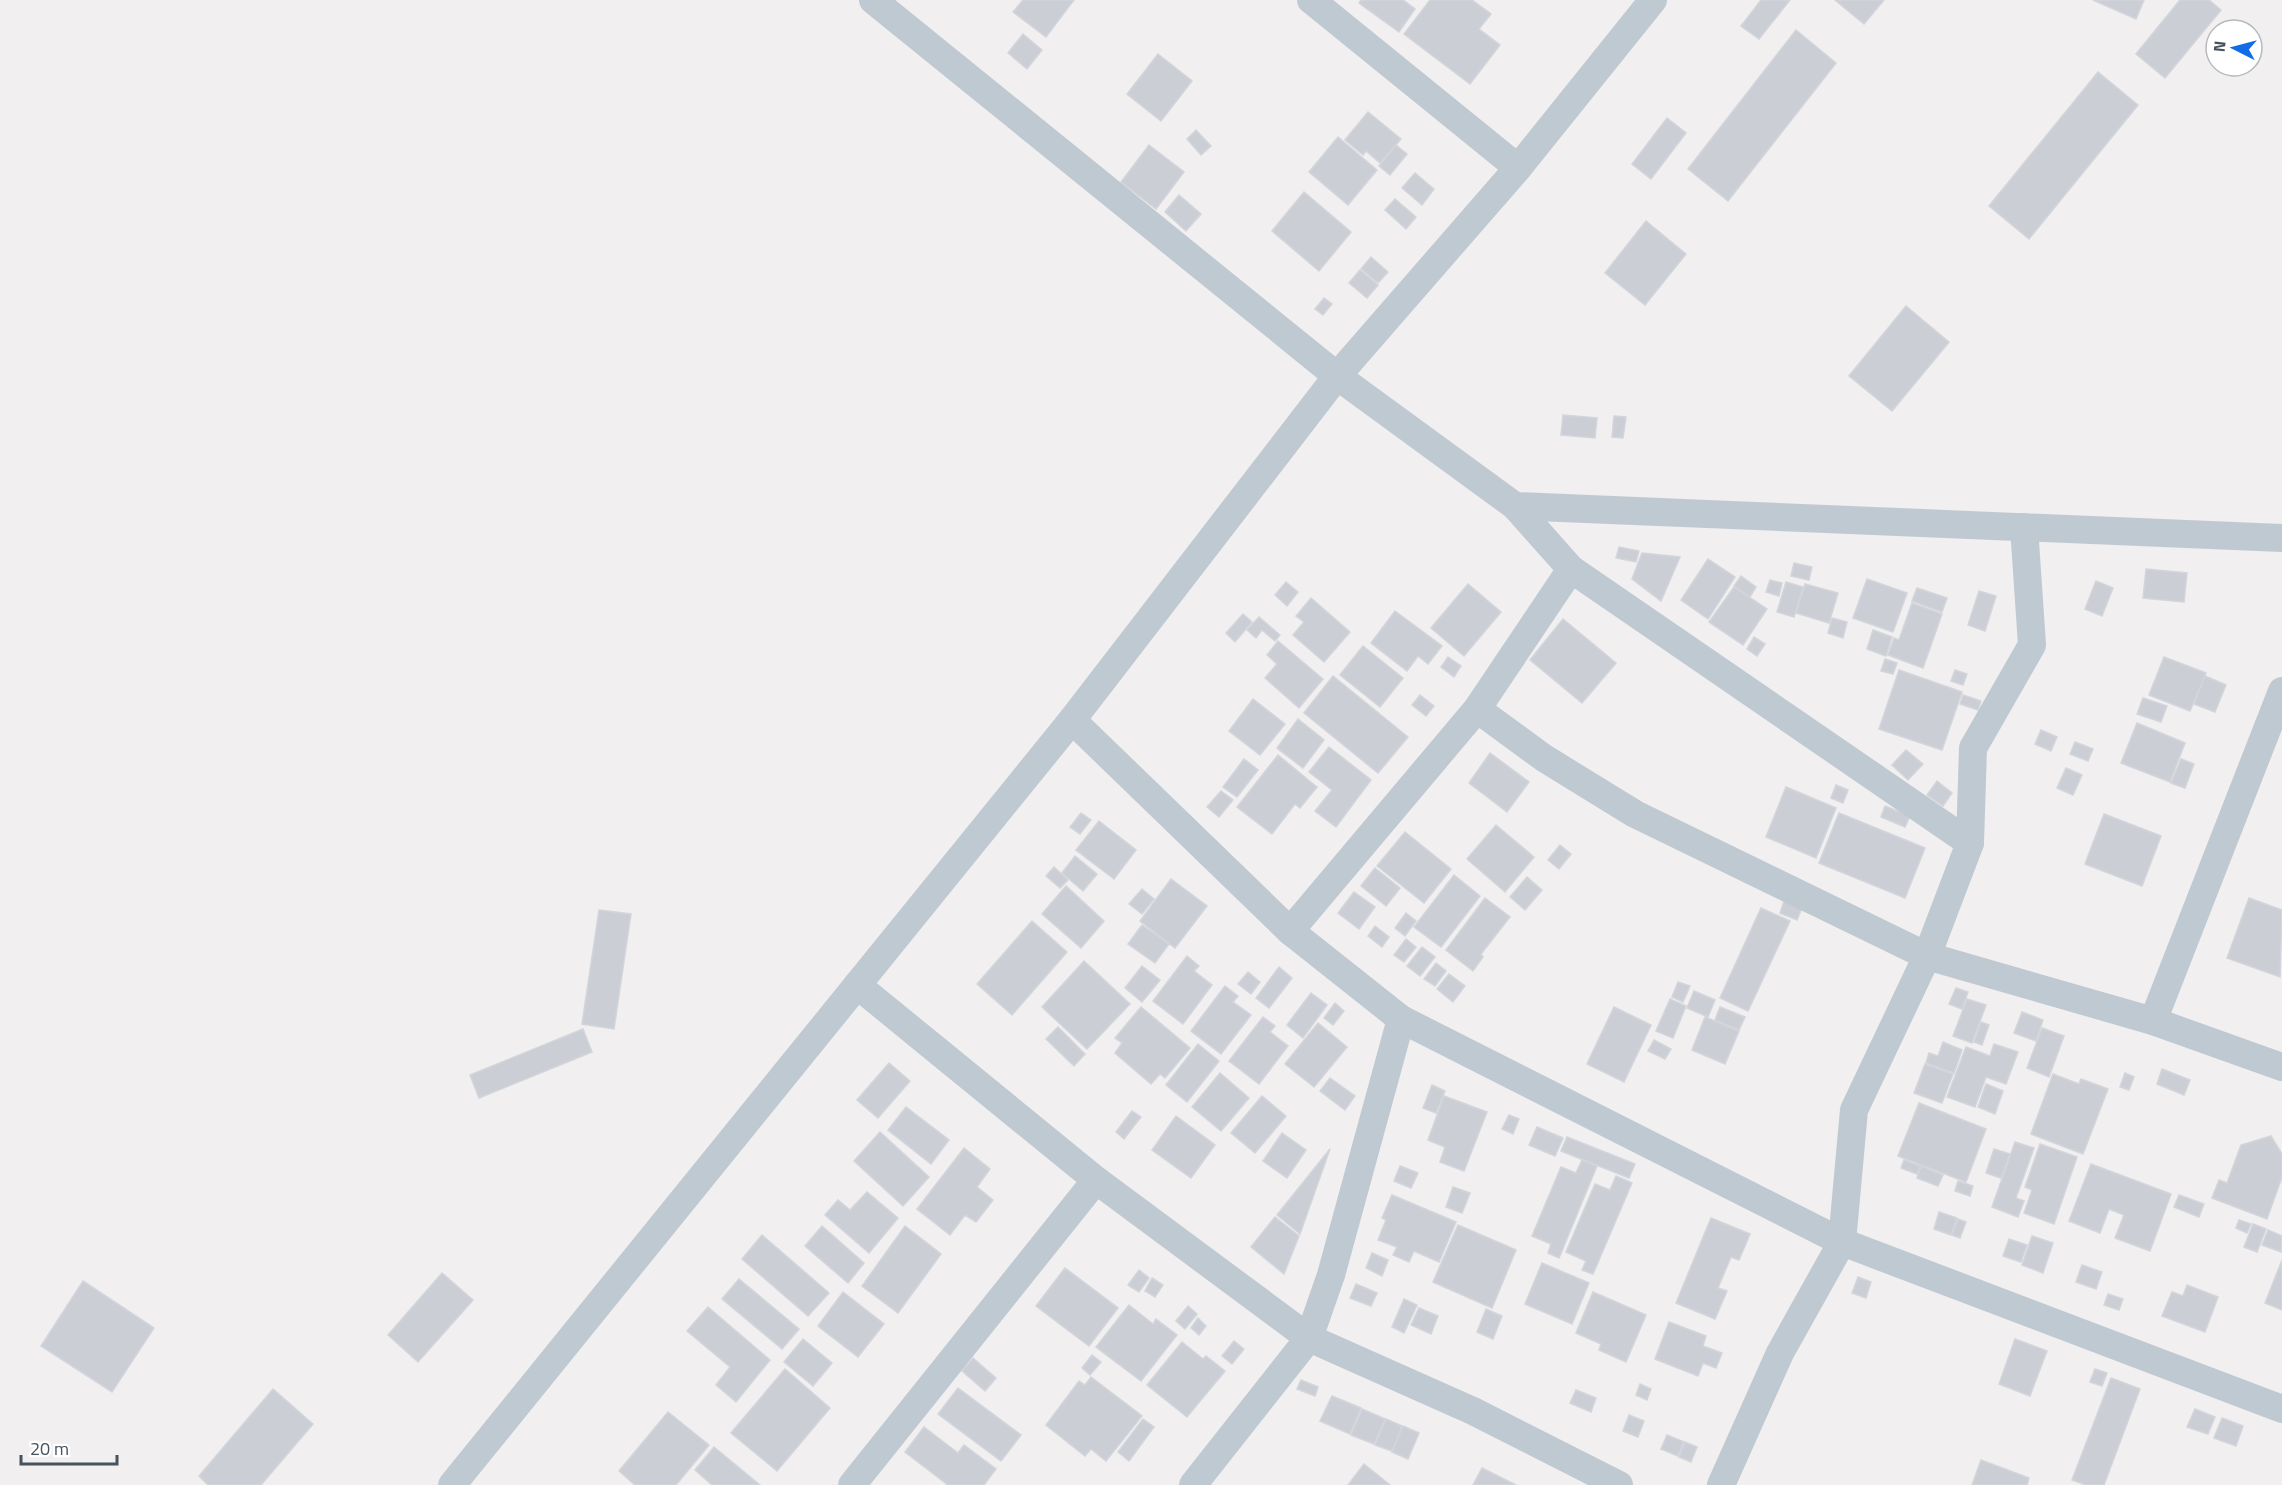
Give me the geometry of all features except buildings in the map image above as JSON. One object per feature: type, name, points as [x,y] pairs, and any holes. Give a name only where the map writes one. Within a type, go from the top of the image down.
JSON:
[{"type":"street","points":[[873,0],[1337,376],[1515,506],[1571,569],[1970,843]]},
{"type":"street","points":[[1311,0],[1518,168]]},
{"type":"street","points":[[452,1485],[1072,720],[1337,376],[1518,168],[1653,0]]},
{"type":"street","points":[[1515,506],[2282,538]]},
{"type":"street","points":[[1721,1485],[1780,1353],[1842,1242],[1854,1110],[1927,956],[1970,843],[1973,748],[2032,645],[2024,527]]},
{"type":"street","points":[[1290,931],[1477,709],[1571,569]]},
{"type":"street","points":[[2152,1021],[2282,691]]},
{"type":"street","points":[[1477,709],[1544,758],[1635,814],[1927,956],[2152,1021],[2282,1066]]},
{"type":"street","points":[[1072,720],[1290,931],[1401,1019],[1842,1242],[2282,1409]]},
{"type":"street","points":[[857,985],[1096,1180],[1309,1338],[1473,1411],[1619,1485]]},
{"type":"street","points":[[1193,1485],[1309,1338],[1331,1275],[1401,1019]]},
{"type":"street","points":[[852,1485],[1096,1180]]}]
